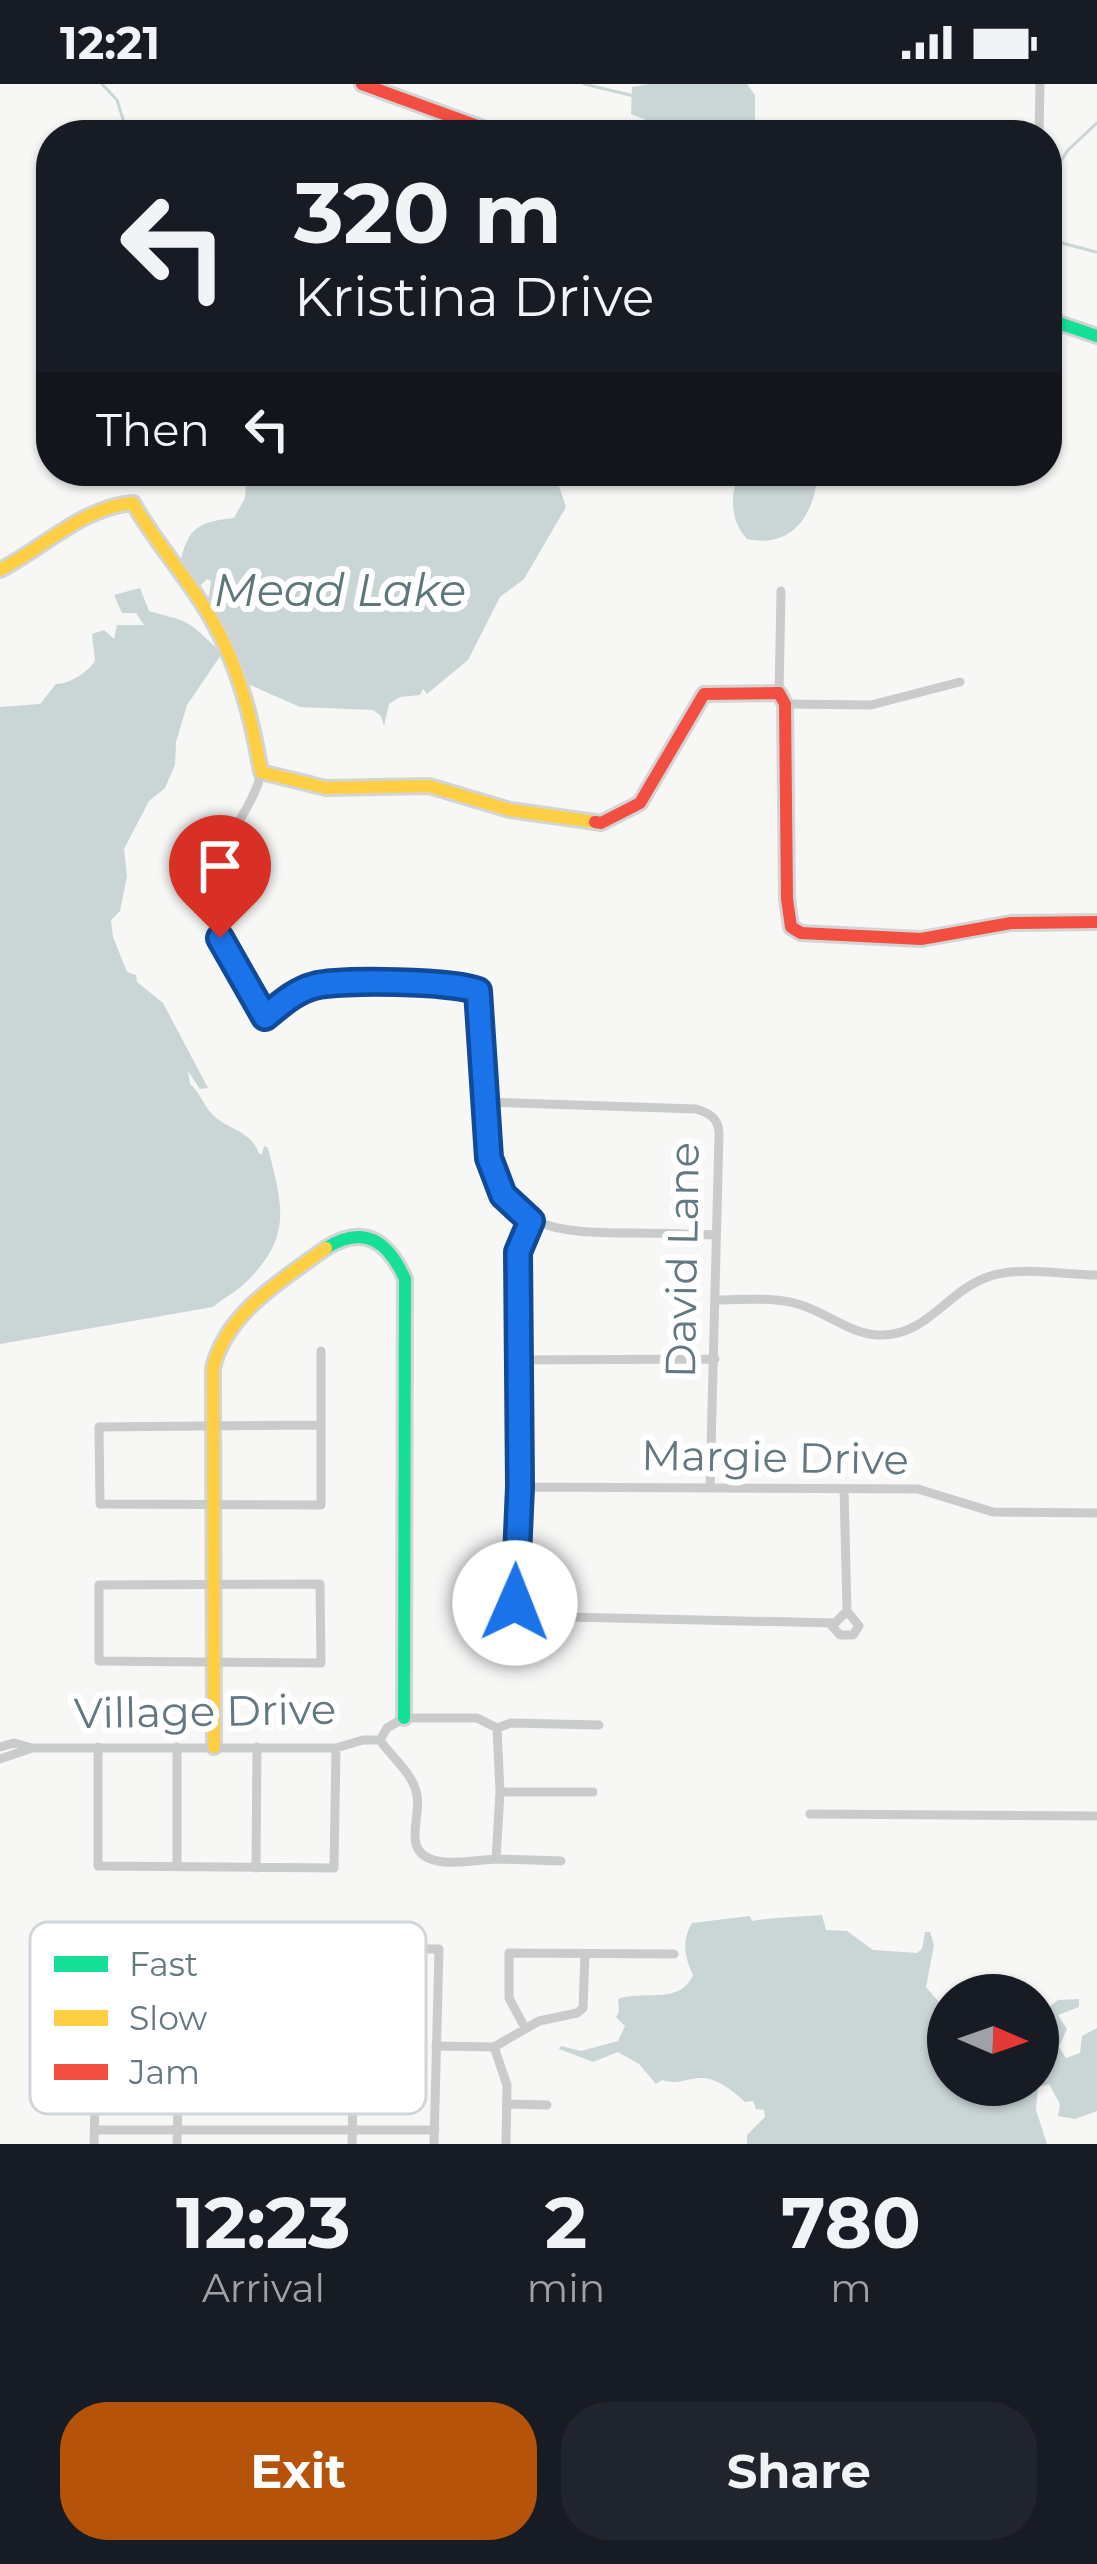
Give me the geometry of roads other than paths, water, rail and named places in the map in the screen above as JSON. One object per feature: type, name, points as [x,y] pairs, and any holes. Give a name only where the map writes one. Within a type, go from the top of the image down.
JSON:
[{"type":"street","points":[[362,84],[461,120]]},
{"type":"street","points":[[1039,120],[1040,84]]},
{"type":"street","points":[[1062,324],[1097,336]]},
{"type":"street","points":[[0,570],[108,507],[133,503],[211,618],[252,722],[261,772],[241,824],[208,884],[211,899],[225,908]]},
{"type":"street","points":[[781,591],[791,927],[800,932],[921,939],[1011,923],[1097,922]]},
{"type":"street","points":[[261,772],[326,788],[429,786],[510,811],[601,824],[640,803],[704,694],[872,705],[960,682]]},
{"type":"street","points":[[220,938],[265,1017],[293,994],[320,985],[434,984],[476,990],[489,1158],[498,1186],[531,1221],[572,1233],[716,1234]]},
{"type":"street","name":"David Lane","points":[[487,1102],[696,1108],[712,1115],[719,1134],[710,1488]]},
{"type":"street","points":[[531,1221],[518,1252],[520,1487],[515,1603],[524,1616],[830,1624],[847,1611]]},
{"type":"street","points":[[214,1747],[213,1368],[226,1331],[343,1236],[364,1237],[390,1254],[405,1279],[404,1718]]},
{"type":"street","points":[[717,1300],[790,1301],[880,1335],[922,1323],[956,1294],[986,1277],[1097,1275]]},
{"type":"street","points":[[320,1425],[99,1427],[100,1504],[320,1504],[321,1352]]},
{"type":"street","points":[[518,1360],[715,1359]]},
{"type":"street","name":"Margie Drive","points":[[520,1487],[933,1492],[994,1512],[1097,1513]]},
{"type":"street","points":[[830,1624],[840,1635],[853,1635],[859,1626],[847,1611],[844,1489]]},
{"type":"street","points":[[320,1584],[321,1663],[213,1663],[99,1661],[99,1585],[320,1584]]},
{"type":"street","points":[[561,1862],[496,1858],[434,1862],[422,1855],[416,1844],[417,1794],[410,1774],[380,1740],[387,1728],[404,1718],[477,1718],[497,1728],[511,1723],[599,1725]]},
{"type":"street","points":[[496,1858],[497,1728]]},
{"type":"street","name":"Village Drive","points":[[0,1748],[14,1743],[32,1748],[336,1748],[380,1740]]},
{"type":"street","points":[[177,1747],[177,1867]]},
{"type":"street","name":"Village Drive","points":[[0,1760],[32,1748]]},
{"type":"street","points":[[98,1748],[98,1866],[334,1868],[336,1748]]},
{"type":"street","points":[[256,1868],[257,1748]]},
{"type":"street","points":[[500,1792],[593,1792]]},
{"type":"street","points":[[809,1814],[1097,1816]]},
{"type":"street","points":[[426,1949],[439,1949],[434,2144]]},
{"type":"street","points":[[525,2028],[509,1998],[509,1953],[674,1954]]},
{"type":"street","points":[[436,2045],[494,2047],[539,2021],[577,2013],[583,2008],[585,1954]]},
{"type":"street","points":[[494,2047],[505,2069],[506,2144]]},
{"type":"street","points":[[507,2104],[548,2105]]},
{"type":"street","points":[[94,2144],[95,2114]]},
{"type":"street","points":[[177,2144],[178,2114]]},
{"type":"street","points":[[352,2114],[352,2144]]},
{"type":"street","points":[[95,2129],[435,2130]]},
{"type":"street","points":[[259,2144],[260,2130]]},
{"type":"street","points":[[272,2144],[273,2130]]},
{"type":"water","points":[[747,84],[755,95],[755,120],[648,120],[631,114],[632,87]]},
{"type":"water","name":"Mead Lake","points":[[246,486],[559,486],[566,507],[524,579],[500,597],[468,660],[427,694],[423,689],[420,695],[400,697],[389,704],[384,726],[373,710],[300,707],[248,684],[227,632],[208,602],[211,581],[200,586],[180,564],[191,534],[212,522],[234,518]]},
{"type":"water","points":[[816,486],[799,524],[789,533],[763,541],[747,539],[737,524],[734,488]]},
{"type":"water","points":[[140,588],[149,611],[187,623],[221,655],[187,705],[175,765],[165,788],[149,801],[124,849],[127,876],[120,911],[111,920],[113,937],[127,972],[163,1003],[208,1088],[200,1089],[188,1071],[190,1084],[207,1108],[251,1140],[259,1154],[264,1146],[268,1148],[280,1221],[277,1237],[259,1268],[213,1307],[0,1344],[0,707],[40,704],[56,684],[83,674],[95,661],[92,634],[104,630],[114,639],[117,625],[144,625],[136,613],[122,613],[114,595]]},
{"type":"water","points":[[822,1915],[826,1930],[847,1931],[873,1950],[917,1953],[925,1932],[930,1932],[934,1945],[926,1987],[927,2106],[1036,2106],[1047,2144],[747,2144],[747,2135],[765,2117],[764,2110],[719,2083],[701,2078],[656,2084],[639,2064],[618,2052],[593,2062],[559,2049],[581,2051],[618,2041],[625,2026],[616,2017],[618,1999],[671,1993],[687,1984],[693,1975],[685,1943],[692,1923]]},
{"type":"water","points":[[1079,1999],[1079,2007],[1059,2015],[1059,2000]]},
{"type":"water","points":[[1059,2017],[1067,2029],[1059,2047]]},
{"type":"water","points":[[1097,2028],[1097,2111],[1075,2119],[1058,2116],[1059,2047],[1066,2058],[1080,2053],[1082,2036]]},
{"type":"waterway","points":[[102,84],[117,100],[123,120]]},
{"type":"waterway","points":[[584,84],[634,96]]},
{"type":"waterway","points":[[1062,159],[1097,123]]},
{"type":"waterway","points":[[1062,243],[1096,252]]}]
